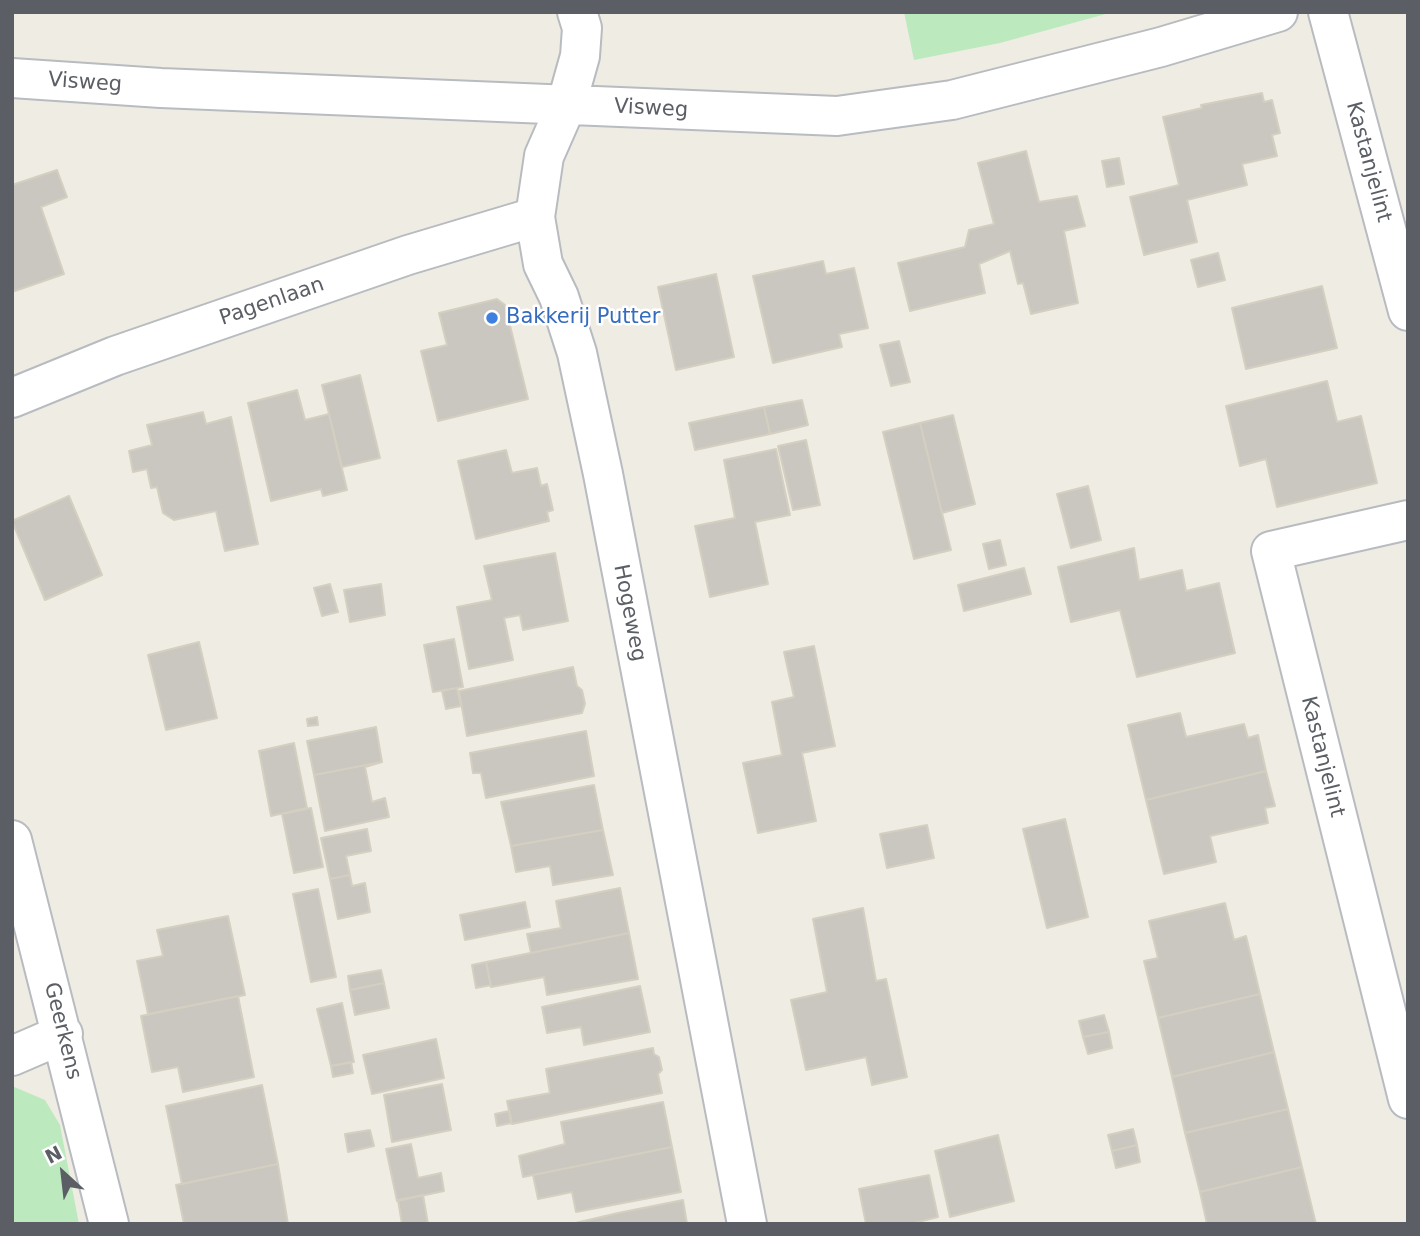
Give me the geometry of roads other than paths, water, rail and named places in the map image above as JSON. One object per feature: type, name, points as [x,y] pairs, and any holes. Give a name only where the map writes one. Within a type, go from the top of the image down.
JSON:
[{"type":"street","name":"Hogeweg","points":[[578,12],[582,28],[580,56],[566,106],[544,156],[535,217],[543,264],[559,297],[577,353],[600,460],[747,1224]]},
{"type":"street","name":"Visweg","points":[[12,78],[761,115],[837,116],[879,113],[952,100],[1161,47],[1278,12]]},
{"type":"street","name":"Kastanjelint","points":[[1328,12],[1408,312]]},
{"type":"street","name":"Pagenlaan","points":[[12,398],[115,356],[408,255],[535,217]]},
{"type":"street","name":"Kastanjelint","points":[[1408,520],[1271,551],[1408,1099]]},
{"type":"street","name":"Geerkens","points":[[12,840],[109,1224]]},
{"type":"street","points":[[12,1056],[63,1034]]},
{"type":"place","name":"Bakkerij Putter","points":[[492,318]]}]
